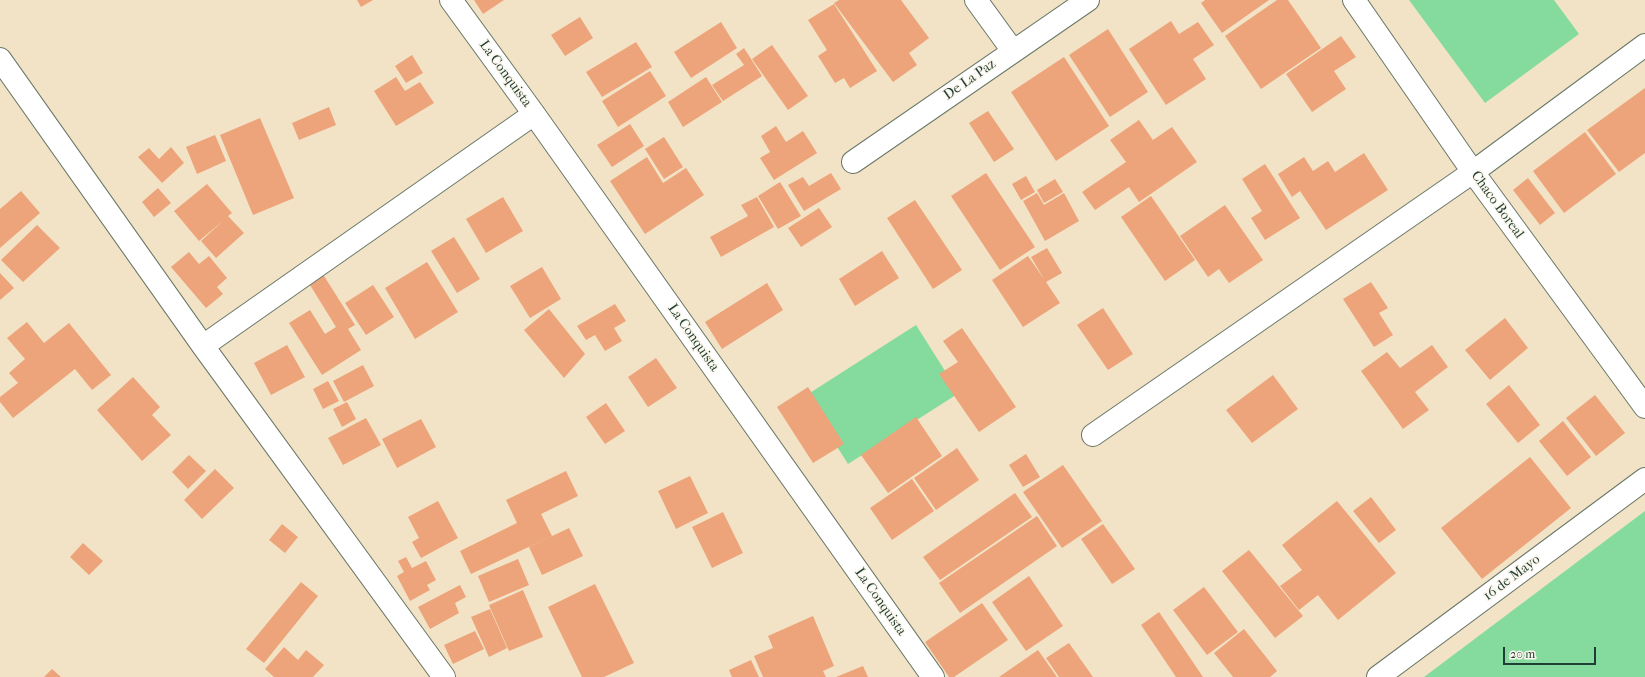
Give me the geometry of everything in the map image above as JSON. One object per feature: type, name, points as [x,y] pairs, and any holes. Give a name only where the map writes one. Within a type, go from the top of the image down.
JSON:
[{"type":"street","name":"La Conquista","points":[[451,0],[534,114],[933,677]]},
{"type":"street","points":[[976,0],[1013,51]]},
{"type":"street","name":"De La Paz","points":[[853,162],[1088,0]]},
{"type":"street","name":"Chaco Boreal","points":[[1354,0],[1473,172],[1645,407]]},
{"type":"street","points":[[1093,435],[1473,172],[1645,45]]},
{"type":"street","points":[[0,59],[204,346],[444,677]]},
{"type":"street","points":[[204,346],[534,114]]},
{"type":"street","name":"16 de Mayo","points":[[1378,677],[1645,479]]},
{"type":"green space","points":[[1409,0],[1554,0],[1579,34],[1485,103]]},
{"type":"green space","points":[[916,325],[959,393],[848,464],[805,396]]},
{"type":"green space","points":[[1645,511],[1645,677],[1424,677]]},
{"type":"building","points":[[357,0],[373,0],[361,7]]},
{"type":"building","points":[[474,0],[504,0],[483,14]]},
{"type":"building","points":[[839,0],[901,0],[929,38],[909,53],[917,65],[893,82],[834,3]]},
{"type":"building","points":[[1205,0],[1269,0],[1222,33],[1201,3]]},
{"type":"building","points":[[1277,0],[1288,0],[1321,48],[1261,89],[1225,36]]},
{"type":"building","points":[[834,4],[877,71],[850,88],[844,78],[835,83],[818,56],[827,50],[808,20]]},
{"type":"building","points":[[580,17],[593,38],[565,56],[551,35]]},
{"type":"building","points":[[1171,21],[1179,34],[1198,22],[1214,45],[1193,59],[1206,79],[1166,105],[1129,49]]},
{"type":"building","points":[[721,22],[737,48],[691,78],[674,52]]},
{"type":"building","points":[[1108,29],[1148,92],[1110,117],[1069,55]]},
{"type":"building","points":[[1341,36],[1356,57],[1334,71],[1346,89],[1312,112],[1286,74]]},
{"type":"building","points":[[636,42],[652,67],[602,97],[586,72]]},
{"type":"building","points":[[772,45],[808,96],[788,110],[752,59]]},
{"type":"building","points":[[744,48],[762,76],[723,101],[712,85],[744,65],[736,54]]},
{"type":"building","points":[[412,55],[423,73],[406,83],[395,66]]},
{"type":"building","points":[[1064,57],[1109,126],[1056,161],[1011,92]]},
{"type":"building","points":[[650,71],[666,96],[618,127],[602,101]]},
{"type":"building","points":[[396,77],[405,91],[420,82],[434,103],[396,126],[374,91]]},
{"type":"building","points":[[706,77],[722,102],[683,127],[668,102]]},
{"type":"building","points":[[1645,88],[1645,153],[1619,172],[1587,130]]},
{"type":"building","points":[[329,107],[336,125],[299,140],[292,123]]},
{"type":"building","points":[[988,111],[1014,149],[994,162],[969,123]]},
{"type":"building","points":[[260,118],[294,198],[253,215],[220,135]]},
{"type":"building","points":[[1139,120],[1153,140],[1172,127],[1197,162],[1139,202],[1129,187],[1095,210],[1082,192],[1126,162],[1110,140]]},
{"type":"building","points":[[630,124],[644,146],[612,167],[597,145]]},
{"type":"building","points":[[776,126],[786,142],[803,131],[817,153],[774,180],[760,158],[770,152],[761,136]]},
{"type":"building","points":[[1585,132],[1616,174],[1564,213],[1533,171]]},
{"type":"building","points":[[215,135],[226,161],[197,174],[186,147]]},
{"type":"building","points":[[664,137],[683,167],[664,179],[645,149]]},
{"type":"building","points":[[171,147],[184,163],[162,183],[138,157],[149,148],[159,159]]},
{"type":"building","points":[[1364,153],[1388,190],[1326,230],[1300,191],[1292,197],[1278,174],[1304,157],[1313,171],[1328,161],[1335,172]]},
{"type":"building","points":[[647,157],[663,183],[686,168],[704,195],[645,234],[610,181]]},
{"type":"building","points":[[1265,164],[1300,218],[1265,240],[1251,218],[1262,211],[1242,179]]},
{"type":"building","points":[[831,173],[841,189],[804,211],[788,185],[803,177],[809,186]]},
{"type":"building","points":[[986,173],[1035,247],[1000,270],[951,196]]},
{"type":"building","points":[[1026,176],[1035,192],[1021,200],[1012,184]]},
{"type":"building","points":[[1528,178],[1555,213],[1540,225],[1513,190]]},
{"type":"building","points":[[1055,179],[1063,192],[1044,203],[1037,190]]},
{"type":"building","points":[[780,182],[801,216],[778,229],[758,196]]},
{"type":"building","points":[[207,184],[232,213],[228,216],[244,233],[216,258],[201,241],[224,220],[199,241],[174,211]]},
{"type":"building","points":[[158,188],[171,203],[154,217],[142,202]]},
{"type":"building","points":[[21,191],[40,213],[0,248],[0,209]]},
{"type":"building","points":[[1037,193],[1044,205],[1064,193],[1079,221],[1045,241],[1023,201]]},
{"type":"building","points":[[1151,196],[1195,260],[1165,281],[1121,217]]},
{"type":"building","points":[[503,197],[523,231],[486,253],[466,219]]},
{"type":"building","points":[[757,197],[774,227],[721,257],[710,237],[748,216],[741,205]]},
{"type":"building","points":[[915,200],[962,270],[933,289],[887,218]]},
{"type":"building","points":[[1225,205],[1263,260],[1229,283],[1219,269],[1208,277],[1180,236]]},
{"type":"building","points":[[819,208],[832,227],[801,247],[788,228]]},
{"type":"building","points":[[37,225],[60,248],[23,282],[1,260]]},
{"type":"building","points":[[454,237],[480,279],[457,293],[431,251]]},
{"type":"building","points":[[1047,248],[1062,273],[1046,282],[1060,303],[1023,327],[992,280],[1028,256],[1044,279],[1031,257]]},
{"type":"building","points":[[882,251],[899,278],[855,306],[839,279]]},
{"type":"building","points":[[189,252],[199,264],[209,256],[227,278],[217,287],[223,294],[206,308],[171,267]]},
{"type":"building","points":[[427,262],[458,312],[415,339],[385,288]]},
{"type":"building","points":[[542,267],[561,299],[530,318],[510,286]]},
{"type":"building","points":[[319,268],[355,325],[348,329],[361,350],[322,375],[289,323],[310,310],[325,334],[336,327],[305,277]]},
{"type":"building","points":[[0,273],[14,288],[0,300]]},
{"type":"building","points":[[1371,282],[1388,308],[1379,313],[1393,335],[1374,347],[1343,299]]},
{"type":"building","points":[[767,283],[783,310],[722,349],[705,322]]},
{"type":"building","points":[[373,285],[394,317],[366,335],[345,303]]},
{"type":"building","points":[[615,304],[626,321],[614,328],[622,341],[605,351],[595,335],[586,340],[577,326]]},
{"type":"building","points":[[1103,308],[1133,354],[1108,370],[1077,325]]},
{"type":"building","points":[[549,309],[585,354],[564,378],[524,330]]},
{"type":"building","points":[[1505,318],[1528,348],[1490,380],[1465,350]]},
{"type":"building","points":[[27,322],[44,343],[69,323],[111,375],[92,390],[75,369],[13,418],[0,402],[0,397],[18,383],[9,373],[25,359],[7,338]]},
{"type":"building","points":[[962,328],[1016,407],[979,432],[939,374],[958,362],[943,341]]},
{"type":"building","points":[[287,345],[305,377],[271,395],[254,363]]},
{"type":"building","points":[[1432,345],[1448,367],[1415,392],[1429,410],[1403,429],[1361,371],[1387,352],[1400,368]]},
{"type":"building","points":[[656,358],[677,388],[648,407],[628,377]]},
{"type":"building","points":[[363,365],[374,386],[344,402],[333,381]]},
{"type":"building","points":[[1273,375],[1298,409],[1252,443],[1226,410]]},
{"type":"building","points":[[133,377],[160,407],[152,415],[171,435],[142,461],[97,410]]},
{"type":"building","points":[[328,381],[339,401],[323,409],[313,389]]},
{"type":"building","points":[[1509,385],[1540,425],[1518,443],[1486,404]]},
{"type":"building","points":[[808,387],[844,444],[813,463],[777,407]]},
{"type":"building","points":[[1595,395],[1625,433],[1596,456],[1566,418]]},
{"type":"building","points":[[347,402],[356,419],[342,427],[333,409]]},
{"type":"building","points":[[606,403],[625,431],[605,444],[586,417]]},
{"type":"building","points":[[916,417],[942,456],[888,493],[861,455]]},
{"type":"building","points":[[366,418],[381,445],[343,465],[328,438]]},
{"type":"building","points":[[421,419],[436,447],[397,468],[382,439]]},
{"type":"building","points":[[1563,421],[1591,457],[1567,476],[1539,441]]},
{"type":"building","points":[[957,448],[979,480],[936,510],[914,478]]},
{"type":"building","points":[[1026,454],[1040,477],[1023,487],[1009,465]]},
{"type":"building","points":[[189,455],[206,471],[188,489],[172,472]]},
{"type":"building","points":[[1530,457],[1571,508],[1482,579],[1441,528]]},
{"type":"building","points":[[1063,465],[1102,521],[1062,548],[1023,492]]},
{"type":"building","points":[[215,469],[234,488],[202,519],[184,500]]},
{"type":"building","points":[[566,471],[578,496],[541,514],[552,536],[471,574],[460,551],[517,523],[506,500]]},
{"type":"building","points":[[690,476],[708,513],[676,529],[658,491]]},
{"type":"building","points":[[912,479],[934,511],[892,540],[870,508]]},
{"type":"building","points":[[1015,493],[1032,517],[940,580],[923,557]]},
{"type":"building","points":[[1371,497],[1396,530],[1379,543],[1353,511]]},
{"type":"building","points":[[438,501],[458,538],[421,558],[412,542],[419,538],[408,517]]},
{"type":"building","points":[[1337,501],[1396,573],[1338,620],[1318,595],[1299,610],[1280,586],[1302,570],[1282,545]]},
{"type":"building","points":[[723,512],[743,553],[712,568],[692,527]]},
{"type":"building","points":[[1037,516],[1057,546],[960,613],[939,583]]},
{"type":"building","points":[[282,524],[298,537],[285,553],[269,540]]},
{"type":"building","points":[[1103,524],[1135,569],[1112,584],[1081,539]]},
{"type":"building","points":[[569,528],[583,556],[542,575],[529,547]]},
{"type":"building","points":[[83,543],[103,561],[89,575],[70,557]]},
{"type":"building","points":[[1249,550],[1303,616],[1275,638],[1222,571]]},
{"type":"building","points":[[406,557],[412,568],[426,561],[436,580],[427,585],[430,590],[410,601],[397,576],[404,572],[398,561]]},
{"type":"building","points":[[518,559],[529,585],[489,602],[478,576]]},
{"type":"building","points":[[1029,576],[1063,626],[1026,651],[992,602]]},
{"type":"building","points":[[301,582],[318,596],[264,663],[246,649]]},
{"type":"building","points":[[595,584],[634,663],[604,677],[582,677],[548,607]]},
{"type":"building","points":[[460,585],[466,597],[455,603],[459,613],[430,629],[418,607]]},
{"type":"building","points":[[1204,587],[1238,632],[1207,655],[1173,610]]},
{"type":"building","points":[[523,590],[543,637],[509,651],[489,605]]},
{"type":"building","points":[[982,603],[1008,640],[954,677],[949,677],[925,642]]},
{"type":"building","points":[[490,609],[507,648],[489,657],[471,617]]},
{"type":"building","points":[[1159,612],[1203,677],[1176,677],[1141,625]]},
{"type":"building","points":[[813,616],[834,666],[823,671],[826,677],[763,677],[754,656],[773,648],[768,636]]},
{"type":"building","points":[[1244,629],[1277,671],[1270,677],[1233,677],[1214,653]]},
{"type":"building","points":[[475,631],[484,649],[453,664],[444,645]]},
{"type":"building","points":[[1069,643],[1093,677],[1059,677],[1046,658]]},
{"type":"building","points":[[284,647],[298,660],[306,650],[324,665],[313,677],[274,677],[265,669]]},
{"type":"building","points":[[1038,650],[1057,677],[999,677]]},
{"type":"building","points":[[751,660],[759,677],[732,677],[729,670]]},
{"type":"building","points":[[863,666],[868,677],[836,677]]},
{"type":"building","points":[[52,669],[61,677],[44,677]]}]
